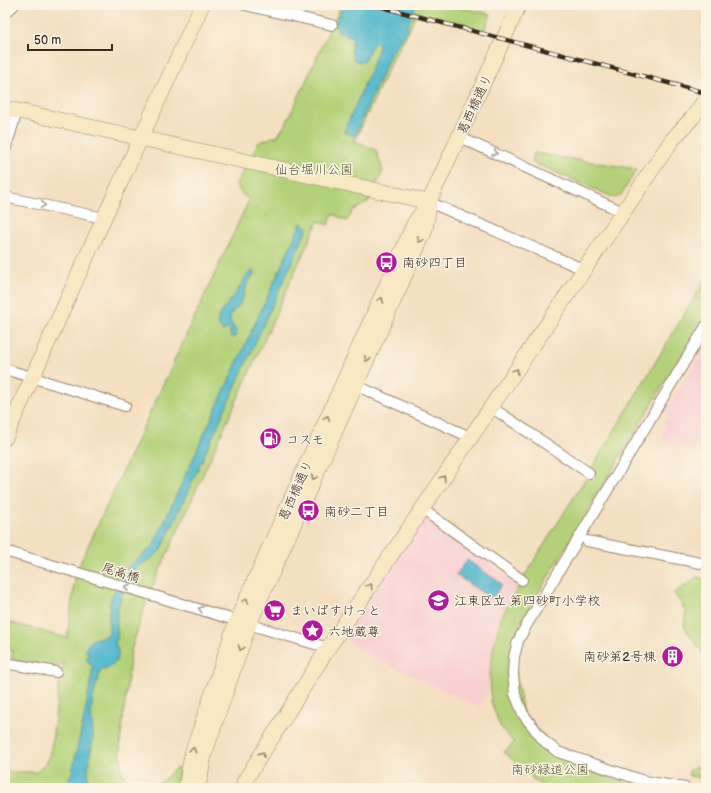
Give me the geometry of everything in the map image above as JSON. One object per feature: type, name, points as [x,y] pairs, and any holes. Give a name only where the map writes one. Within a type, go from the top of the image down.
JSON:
[{"type":"street","points":[[5,13],[14,5]]},
{"type":"street","points":[[5,438],[202,5]]},
{"type":"street","points":[[245,5],[332,25]]},
{"type":"street","name":"葛西橋通り","points":[[186,788],[192,754],[243,622],[415,222],[429,202],[519,5]]},
{"type":"street","points":[[243,788],[244,782],[328,648],[672,140],[693,118],[706,98]]},
{"type":"street","points":[[5,150],[11,110],[429,202],[585,270]]},
{"type":"street","points":[[459,137],[623,212]]},
{"type":"street","points":[[5,197],[104,218]]},
{"type":"street","name":"葛西橋通り","points":[[198,788],[204,755],[243,622],[355,385],[426,227],[429,202]]},
{"type":"street","points":[[685,788],[644,781],[558,752],[544,741],[523,714],[515,694],[513,673],[514,657],[518,641],[526,626],[706,326]]},
{"type":"street","points":[[5,369],[125,406]]},
{"type":"street","points":[[355,385],[470,437]]},
{"type":"street","points":[[491,407],[589,473]]},
{"type":"street","points":[[422,509],[522,580]]},
{"type":"street","points":[[587,540],[706,564]]},
{"type":"street","name":"尾高橋","points":[[5,551],[328,648]]},
{"type":"street","points":[[5,663],[56,672]]},
{"type":"shaded area","points":[[706,345],[706,450],[662,442],[667,409]]},
{"type":"shaded area","name":"江東区立 第四砂町小学校","points":[[423,517],[519,583],[500,615],[492,642],[488,691],[479,707],[366,654],[344,637]]},
{"type":"green space","name":"仙台堀川公園","points":[[341,5],[447,5],[491,14],[484,31],[416,13],[409,31],[392,60],[355,141],[376,150],[383,171],[368,202],[353,211],[347,221],[333,214],[328,225],[318,221],[149,594],[131,650],[120,746],[122,772],[129,788],[5,788],[5,772],[37,772],[48,761],[52,742],[59,684],[64,663],[53,668],[11,659],[13,651],[5,649],[5,621],[67,638],[76,572],[249,200],[241,193],[236,184],[258,143],[273,137],[277,137],[287,122]]},
{"type":"green space","points":[[534,153],[637,169],[621,195],[615,198],[532,162]]},
{"type":"green space","name":"南砂緑道公園","points":[[706,278],[706,314],[521,622],[515,640],[513,657],[523,714],[558,752],[578,767],[641,788],[543,788],[504,752],[514,743],[500,726],[491,702],[490,672],[494,645],[501,618],[522,580],[589,473]]},
{"type":"green space","points":[[697,577],[706,579],[706,658],[684,626],[686,611],[674,593]]},
{"type":"green space","points":[[698,766],[697,775],[706,776],[706,779],[689,776],[689,771]]},
{"type":"green space","points":[[176,768],[179,769],[176,788],[155,788]]},
{"type":"water","points":[[344,5],[416,5],[407,28],[408,29],[390,55],[355,136],[344,132],[380,44],[374,42],[364,61],[360,62],[354,60],[351,51],[353,37],[339,33],[335,23]]},
{"type":"water","points":[[301,223],[308,227],[163,546],[156,555],[137,568],[129,580],[121,598],[117,615],[118,633],[115,643],[118,657],[114,664],[101,669],[94,691],[91,708],[93,739],[88,775],[90,788],[59,788],[66,783],[72,772],[85,713],[93,667],[88,662],[86,657],[89,656],[89,652],[86,652],[86,648],[92,640],[105,637],[109,632],[111,598],[127,568],[153,546]]},
{"type":"water","points":[[253,270],[254,274],[247,285],[242,300],[238,307],[231,313],[230,321],[237,332],[235,337],[231,337],[229,329],[227,328],[223,331],[219,327],[219,317],[237,292],[245,277]]},
{"type":"water","points":[[467,560],[502,584],[492,599],[456,575]]},
{"type":"railway","points":[[375,5],[706,93]]},
{"type":"place","name":"南砂四丁目","points":[[386,262]]},
{"type":"place","name":"コスモ","points":[[270,439]]},
{"type":"place","name":"南砂二丁目","points":[[309,511]]},
{"type":"place","name":"江東区立 第四砂町小学校","points":[[439,600]]},
{"type":"place","name":"まいばすけっと","points":[[275,610]]},
{"type":"place","name":"六地蔵尊","points":[[312,631]]},
{"type":"place","name":"南砂第2号棟","points":[[672,656]]}]
